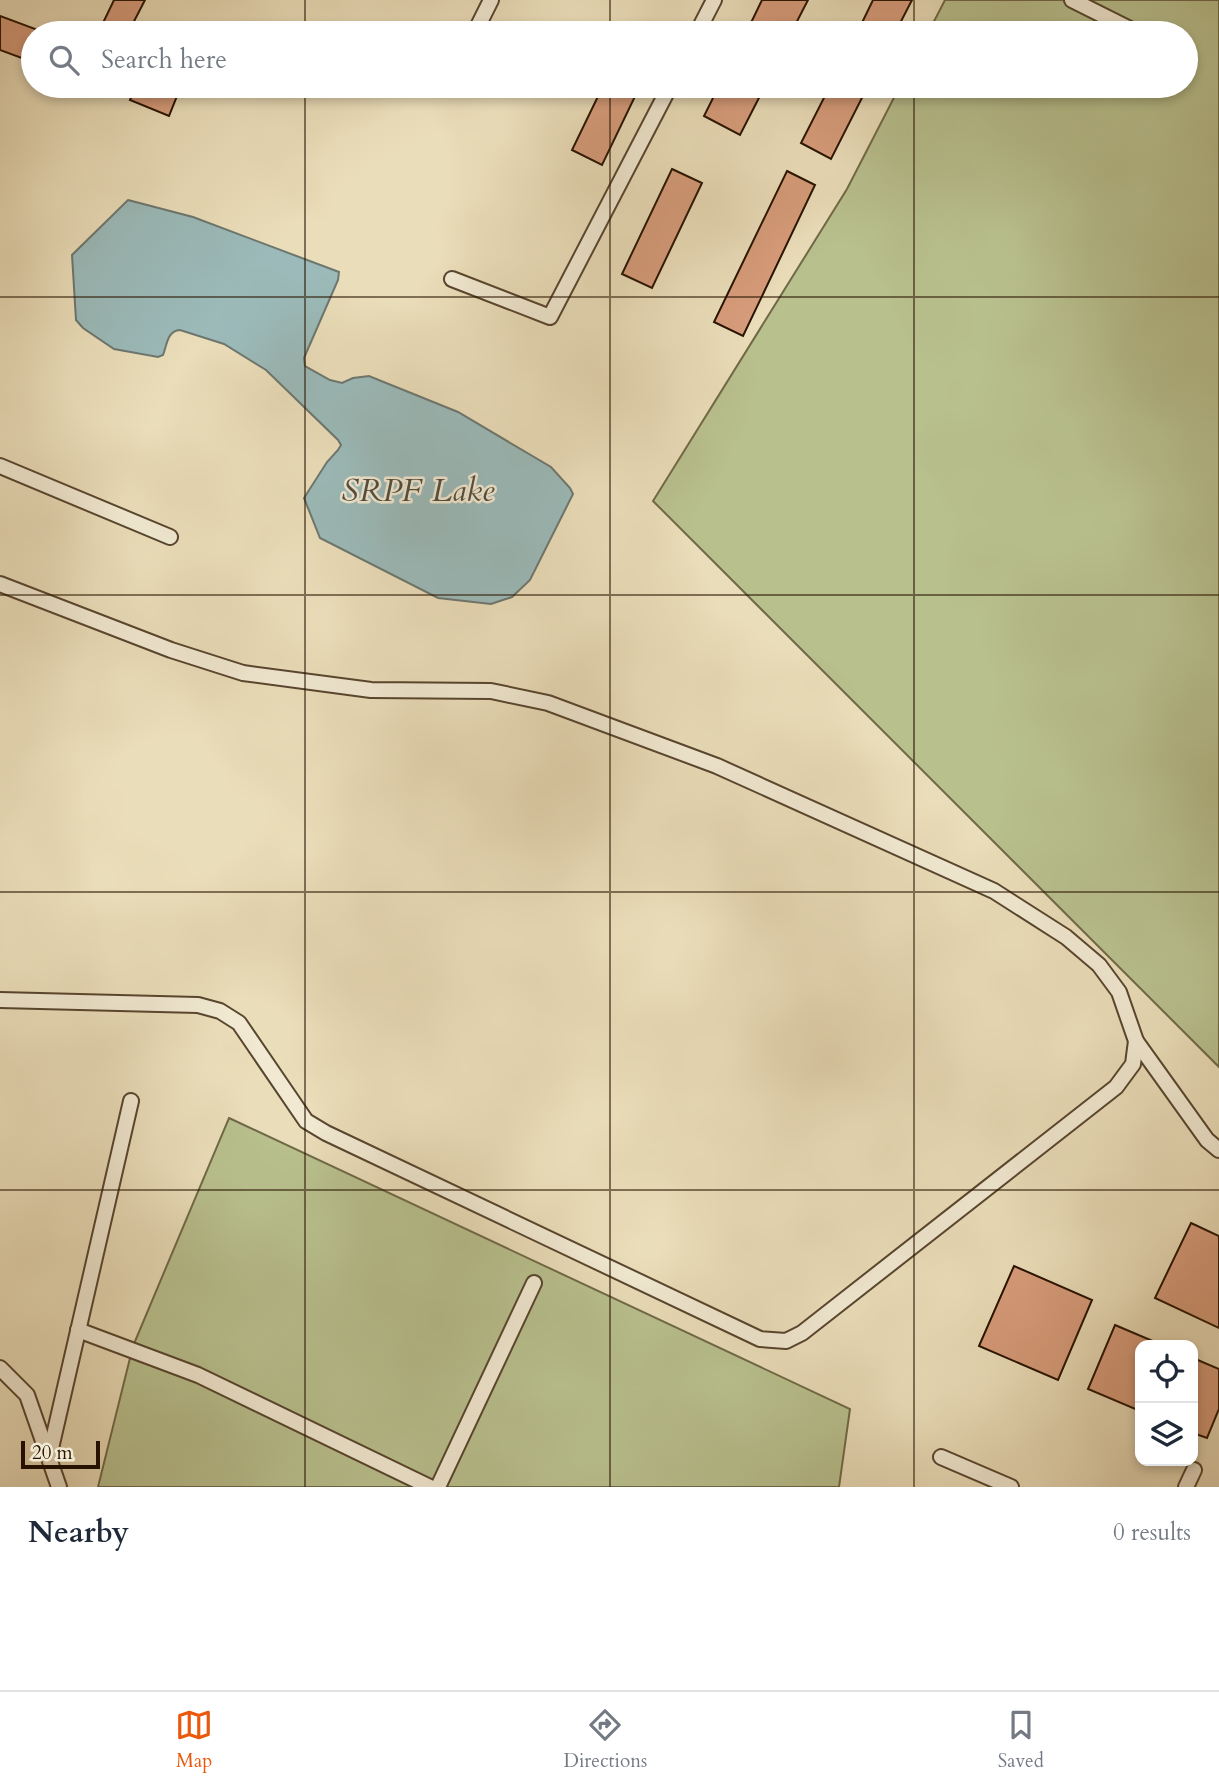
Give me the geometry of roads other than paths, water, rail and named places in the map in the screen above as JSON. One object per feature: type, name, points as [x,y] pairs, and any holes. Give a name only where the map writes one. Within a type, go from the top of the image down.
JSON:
[{"type":"lane","points":[[480,21],[491,0]]},
{"type":"lane","points":[[703,21],[714,0]]},
{"type":"lane","points":[[1072,0],[1114,21]]},
{"type":"lane","points":[[452,279],[550,317],[664,98]]},
{"type":"lane","points":[[0,466],[170,537]]},
{"type":"lane","points":[[0,584],[171,650],[243,673],[371,690],[491,691],[548,703],[717,766],[994,891],[1066,937],[1099,965],[1119,992],[1136,1041],[1206,1140],[1219,1150]]},
{"type":"lane","points":[[0,1000],[198,1005],[220,1012],[239,1023],[306,1121],[326,1133],[760,1339],[786,1341],[802,1333],[1116,1087],[1133,1065],[1136,1041]]},
{"type":"lane","points":[[49,1457],[131,1101]]},
{"type":"lane","points":[[438,1487],[534,1283]]},
{"type":"lane","points":[[78,1330],[198,1375],[430,1487]]},
{"type":"lane","points":[[0,1368],[27,1395],[59,1487]]},
{"type":"lane","points":[[941,1457],[1011,1487]]},
{"type":"lane","points":[[1186,1487],[1194,1469]]},
{"type":"water","name":"SRPF Lake","points":[[128,200],[193,217],[339,272],[304,358],[305,366],[330,380],[342,383],[369,376],[458,412],[551,467],[573,494],[530,580],[512,597],[491,604],[438,598],[320,538],[304,498],[341,445],[266,370],[224,344],[180,330],[172,333],[163,355],[158,357],[114,349],[83,328],[76,320],[72,255]]}]
